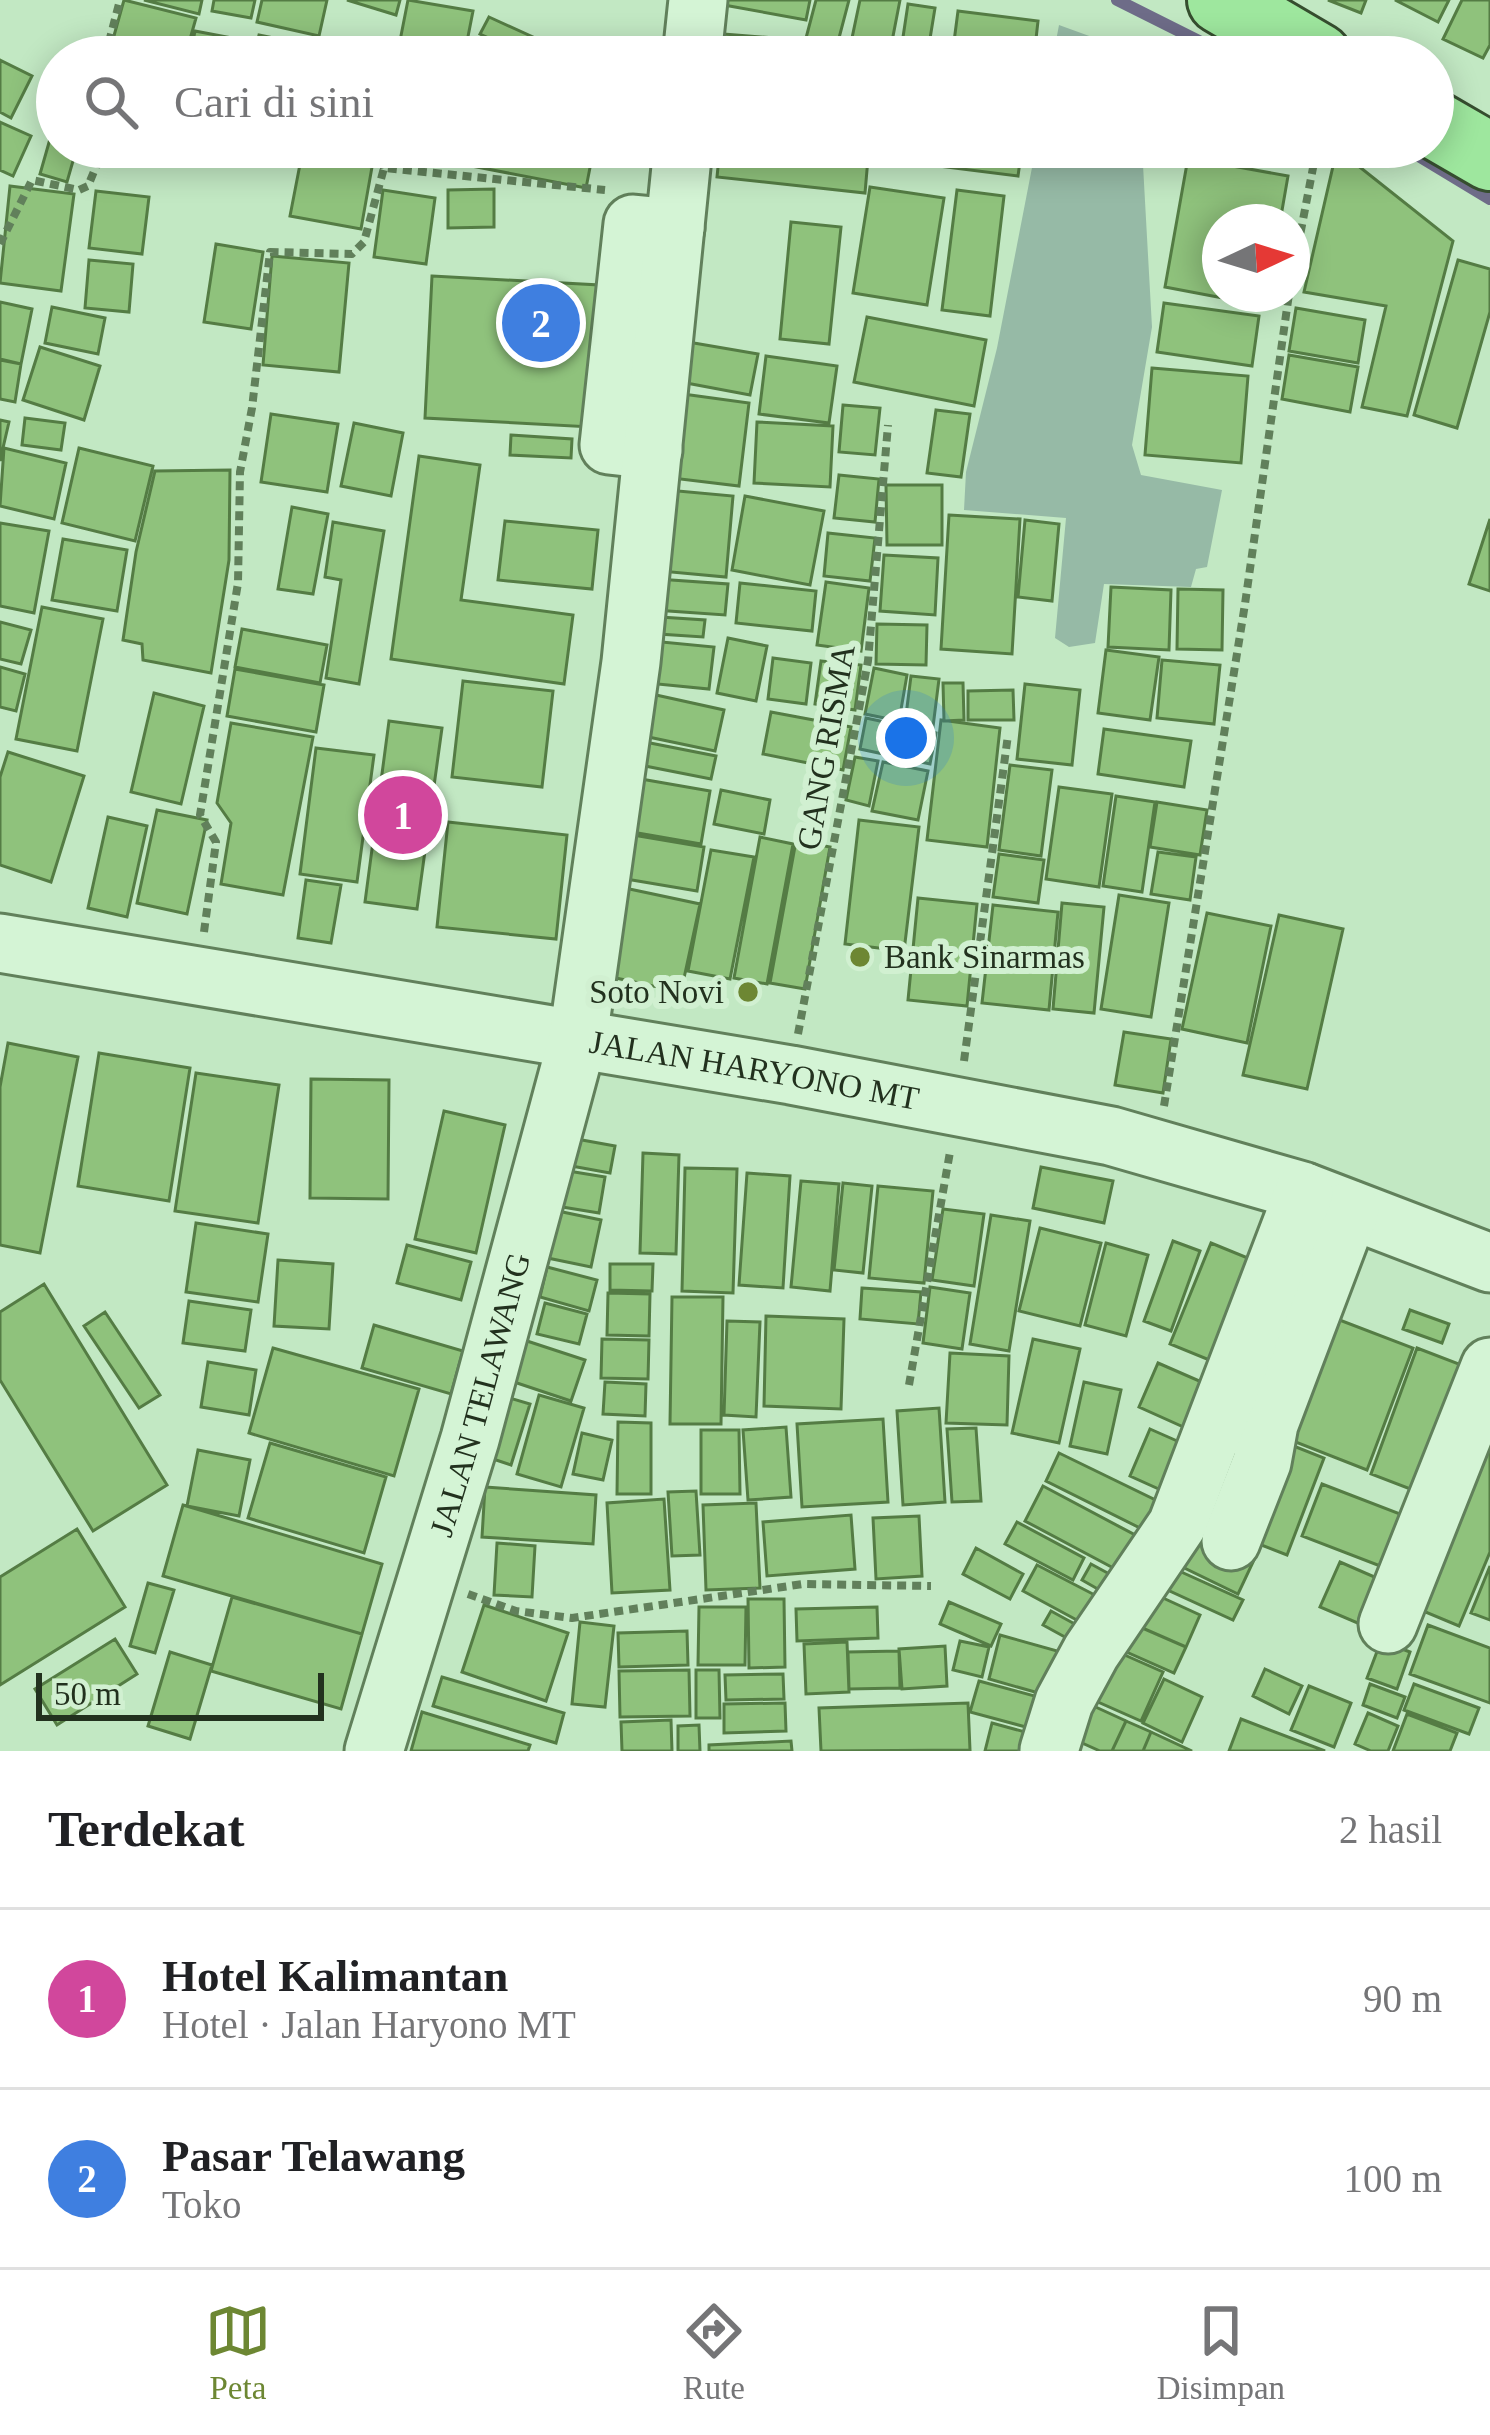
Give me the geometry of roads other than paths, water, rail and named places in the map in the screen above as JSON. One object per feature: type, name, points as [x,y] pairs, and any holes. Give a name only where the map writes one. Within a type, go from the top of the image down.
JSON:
[{"type":"main road","points":[[1221,0],[1282,36]]},
{"type":"main road","points":[[1454,136],[1490,157]]},
{"type":"street","points":[[694,36],[698,0]]},
{"type":"street","name":"JALAN TELAWANG","points":[[374,1751],[476,1416],[578,1038],[631,662],[679,191]]},
{"type":"street","name":"JALAN HARYONO MT","points":[[0,943],[958,1104],[1154,1148],[1327,1201],[1490,1262]]},
{"type":"street","points":[[1231,1541],[1262,1462],[1327,1201]]},
{"type":"street","points":[[1049,1750],[1064,1702],[1091,1652],[1177,1525],[1327,1201]]},
{"type":"street","points":[[1388,1624],[1490,1366]]},
{"type":"waterway","points":[[1117,0],[1189,36]]},
{"type":"waterway","points":[[1439,168],[1490,199]]},
{"type":"place","name":"Pasar Telawang","points":[[541,323]]},
{"type":"place","name":"Hotel Kalimantan","points":[[403,815]]},
{"type":"place","name":"Bank Sinarmas","points":[[860,957]]},
{"type":"place","name":"Soto Novi","points":[[748,992]]}]
